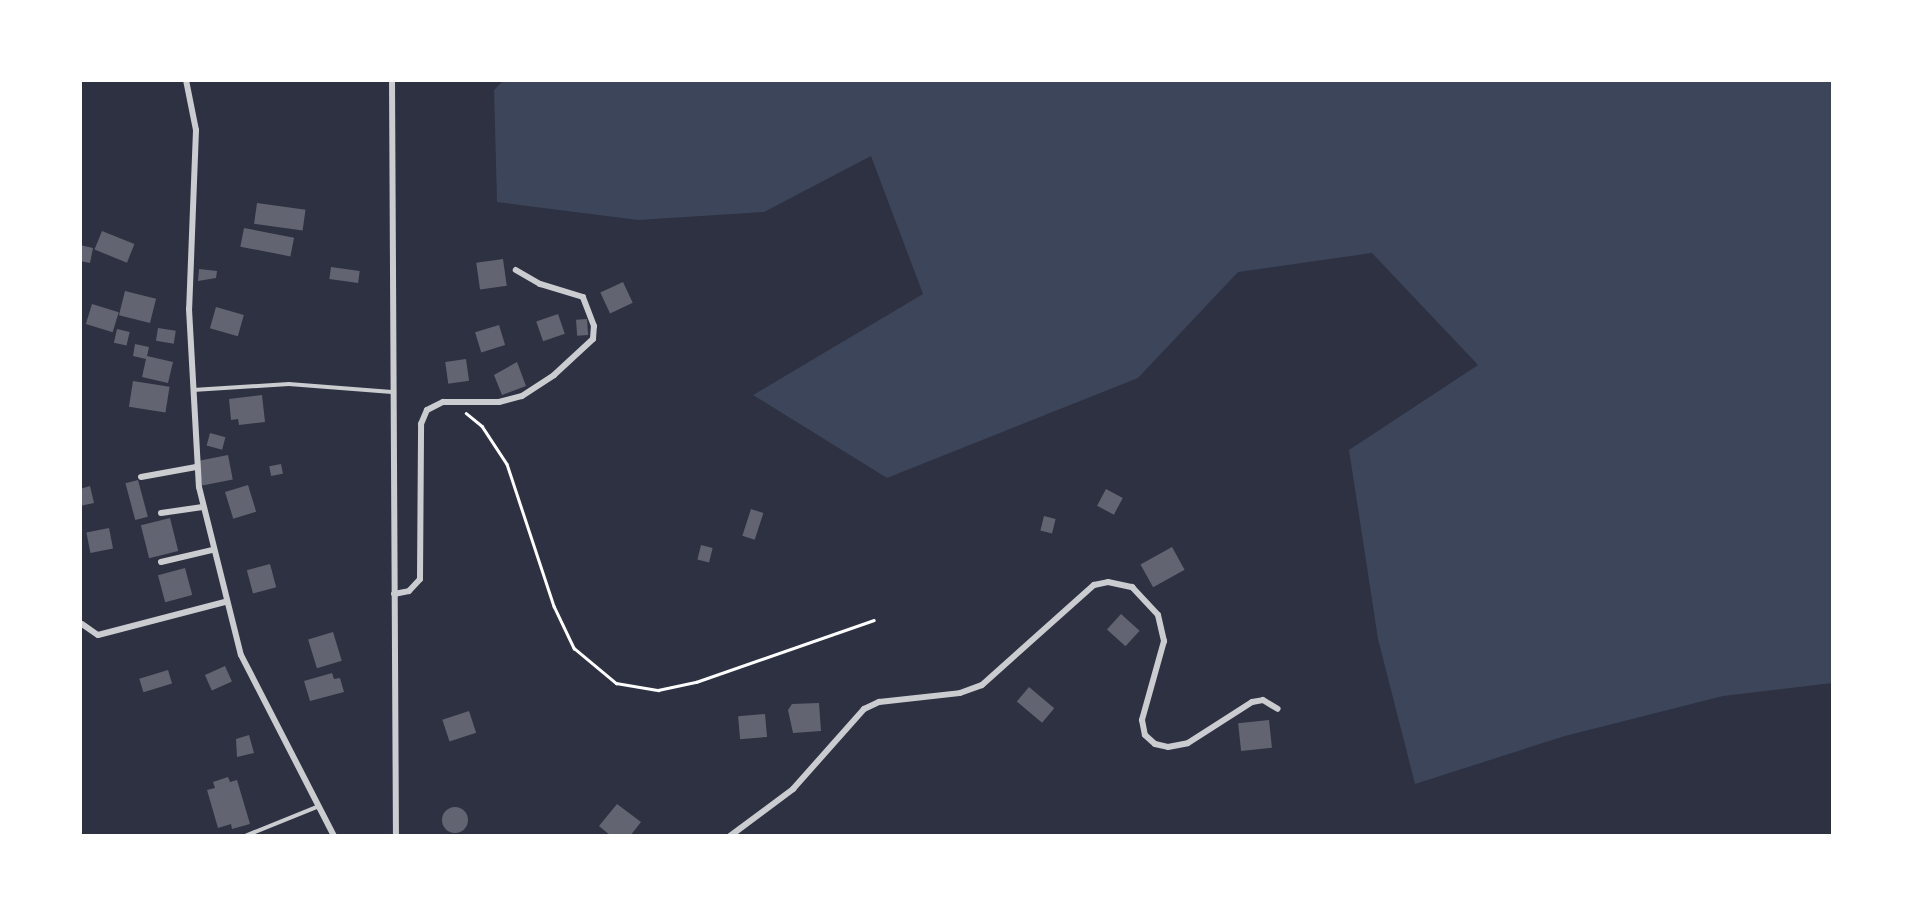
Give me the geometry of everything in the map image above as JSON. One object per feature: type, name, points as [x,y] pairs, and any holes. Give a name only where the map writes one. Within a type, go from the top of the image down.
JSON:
[{"type":"street","points":[[186,80],[196,130],[191,390],[196,467],[203,507],[225,602],[258,694],[334,835]]},
{"type":"street","points":[[392,80],[396,835]]},
{"type":"street","points":[[394,594],[409,591],[420,579],[422,419],[431,406],[522,396],[554,376],[593,338],[594,326],[583,297],[540,284],[516,271]]},
{"type":"street","points":[[141,477],[196,467]]},
{"type":"street","points":[[161,513],[203,507]]},
{"type":"street","points":[[160,562],[212,550]]},
{"type":"street","points":[[730,835],[793,789],[864,709],[879,702],[960,693],[982,685],[1094,585],[1108,582],[1132,587],[1158,615],[1164,641],[1142,720],[1145,735],[1155,744],[1168,747],[1188,743],[1252,702],[1263,700],[1279,709]]},
{"type":"street","points":[[82,624],[98,635],[225,602]]},
{"type":"lane","points":[[191,390],[289,384],[392,392]]},
{"type":"lane","points":[[245,835],[317,807]]},
{"type":"path","points":[[452,403],[482,426],[507,464],[554,606],[574,648],[616,683],[658,690],[696,682],[874,620]]},
{"type":"shaded area","points":[[504,80],[1832,81],[1832,683],[1723,696],[1565,736],[1415,784],[1378,639],[1349,450],[1478,365],[1372,253],[1238,272],[1138,378],[887,478],[753,395],[923,294],[871,156],[764,212],[638,220],[497,202],[494,90]]},
{"type":"building","points":[[257,203],[306,210],[303,231],[254,224]]},
{"type":"building","points":[[244,228],[294,238],[290,256],[240,247]]},
{"type":"building","points":[[102,231],[134,244],[127,263],[95,250]]},
{"type":"building","points":[[80,245],[93,248],[90,263],[80,261]]},
{"type":"building","points":[[503,259],[507,286],[480,289],[476,263]]},
{"type":"building","points":[[331,267],[360,271],[358,283],[329,279]]},
{"type":"building","points":[[199,269],[217,271],[216,278],[198,281]]},
{"type":"building","points":[[623,282],[633,303],[610,313],[600,293]]},
{"type":"building","points":[[125,291],[156,299],[150,323],[119,315]]},
{"type":"building","points":[[92,304],[119,312],[113,332],[86,324]]},
{"type":"building","points":[[216,307],[244,315],[238,336],[210,328]]},
{"type":"building","points":[[558,314],[565,334],[543,341],[536,321]]},
{"type":"building","points":[[587,319],[588,335],[577,336],[576,320]]},
{"type":"building","points":[[499,325],[505,345],[481,352],[475,332]]},
{"type":"building","points":[[158,328],[176,331],[174,344],[156,341]]},
{"type":"building","points":[[117,329],[130,332],[127,346],[114,343]]},
{"type":"building","points":[[135,344],[149,347],[147,356],[173,362],[168,383],[142,377],[146,359],[133,356]]},
{"type":"building","points":[[466,359],[469,381],[448,384],[445,362]]},
{"type":"building","points":[[517,362],[526,386],[502,395],[494,375]]},
{"type":"building","points":[[133,381],[170,387],[165,412],[129,407]]},
{"type":"building","points":[[262,395],[265,422],[239,425],[238,419],[231,420],[229,399]]},
{"type":"building","points":[[210,433],[225,437],[222,450],[207,446]]},
{"type":"building","points":[[228,455],[233,480],[202,485],[198,461]]},
{"type":"building","points":[[281,464],[283,474],[271,476],[269,466]]},
{"type":"building","points":[[138,480],[148,517],[135,520],[125,483]]},
{"type":"building","points":[[248,485],[256,512],[233,519],[225,492]]},
{"type":"building","points":[[90,486],[94,503],[80,506],[80,489]]},
{"type":"building","points":[[1106,489],[1123,498],[1114,515],[1097,506]]},
{"type":"building","points":[[751,509],[763,513],[755,540],[742,536]]},
{"type":"building","points":[[1044,516],[1056,519],[1052,533],[1040,531]]},
{"type":"building","points":[[170,518],[178,551],[149,558],[141,525]]},
{"type":"building","points":[[109,528],[113,549],[90,553],[86,532]]},
{"type":"building","points":[[701,545],[713,548],[709,562],[697,560]]},
{"type":"building","points":[[1172,547],[1185,570],[1153,587],[1141,564]]},
{"type":"building","points":[[270,564],[276,587],[253,593],[247,570]]},
{"type":"building","points":[[185,568],[192,595],[165,602],[158,575]]},
{"type":"building","points":[[1121,614],[1140,631],[1126,646],[1107,630]]},
{"type":"building","points":[[333,632],[342,661],[317,668],[308,640]]},
{"type":"building","points":[[225,666],[232,682],[212,690],[205,675]]},
{"type":"building","points":[[168,670],[172,683],[143,692],[139,679]]},
{"type":"building","points":[[332,673],[334,679],[340,678],[344,692],[310,701],[304,681]]},
{"type":"building","points":[[1029,687],[1054,708],[1042,723],[1017,702]]},
{"type":"building","points":[[819,703],[821,731],[793,733],[788,710],[792,704]]},
{"type":"building","points":[[469,711],[476,733],[449,742],[442,720]]},
{"type":"building","points":[[765,714],[767,737],[740,739],[738,716]]},
{"type":"building","points":[[1269,720],[1272,748],[1241,751],[1238,723]]},
{"type":"building","points":[[249,735],[254,753],[237,757],[236,739]]},
{"type":"building","points":[[228,777],[230,782],[237,780],[250,824],[232,829],[231,824],[218,828],[207,790],[215,788],[213,782]]},
{"type":"building","points":[[617,804],[641,822],[630,836],[611,836],[599,826]]},
{"type":"building","points":[[455,807],[464,811],[468,820],[464,829],[455,833],[446,829],[442,820],[446,811]]}]
